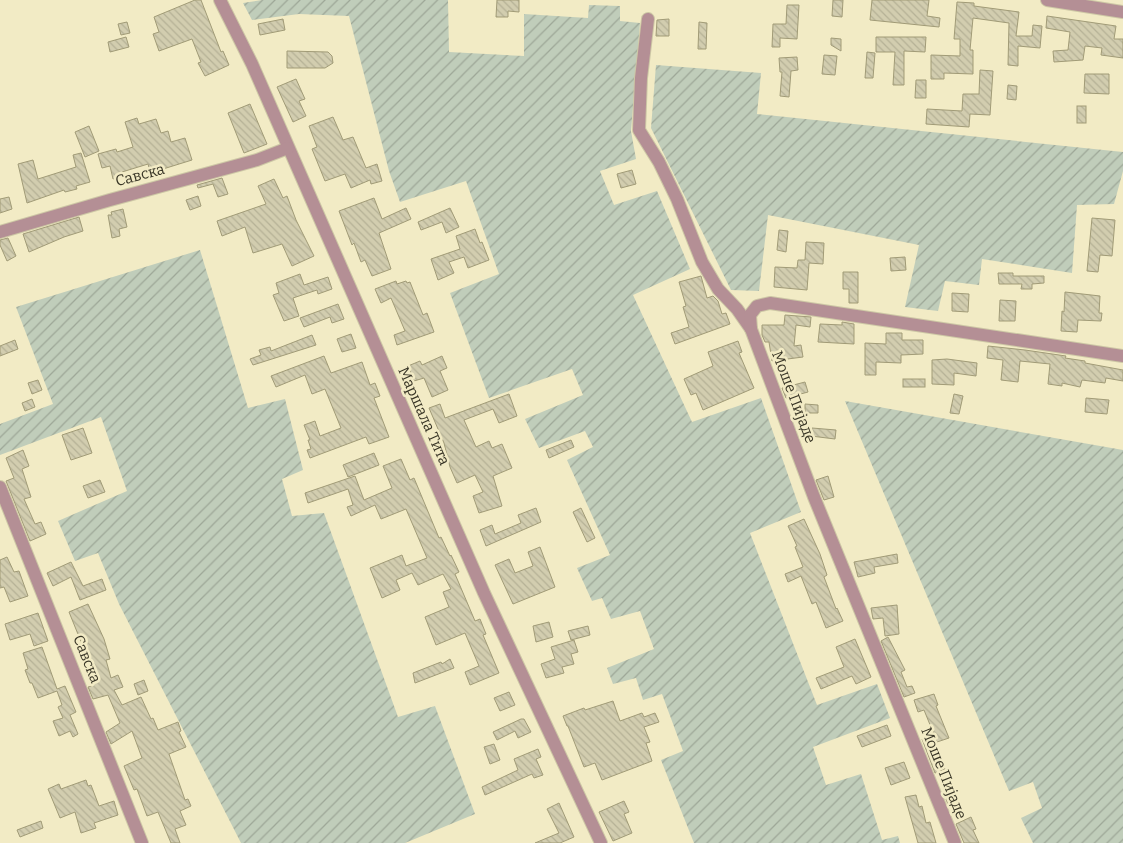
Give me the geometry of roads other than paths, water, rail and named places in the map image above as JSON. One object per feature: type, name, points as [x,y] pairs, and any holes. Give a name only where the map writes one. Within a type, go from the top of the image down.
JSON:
[{"type":"street","name":"Маршала Тита","points":[[220,0],[252,64],[480,584],[601,843]]},
{"type":"street","points":[[1047,0],[1123,12]]},
{"type":"street","name":"Моше Пијаде","points":[[648,20],[639,130],[659,162],[677,199],[702,262],[718,289],[737,309],[751,329],[814,497],[955,843]]},
{"type":"street","name":"Савска","points":[[0,232],[257,160],[288,148]]},
{"type":"street","points":[[751,329],[750,315],[757,306],[770,303],[1123,356]]},
{"type":"street","name":"Савска","points":[[0,487],[142,843]]}]
